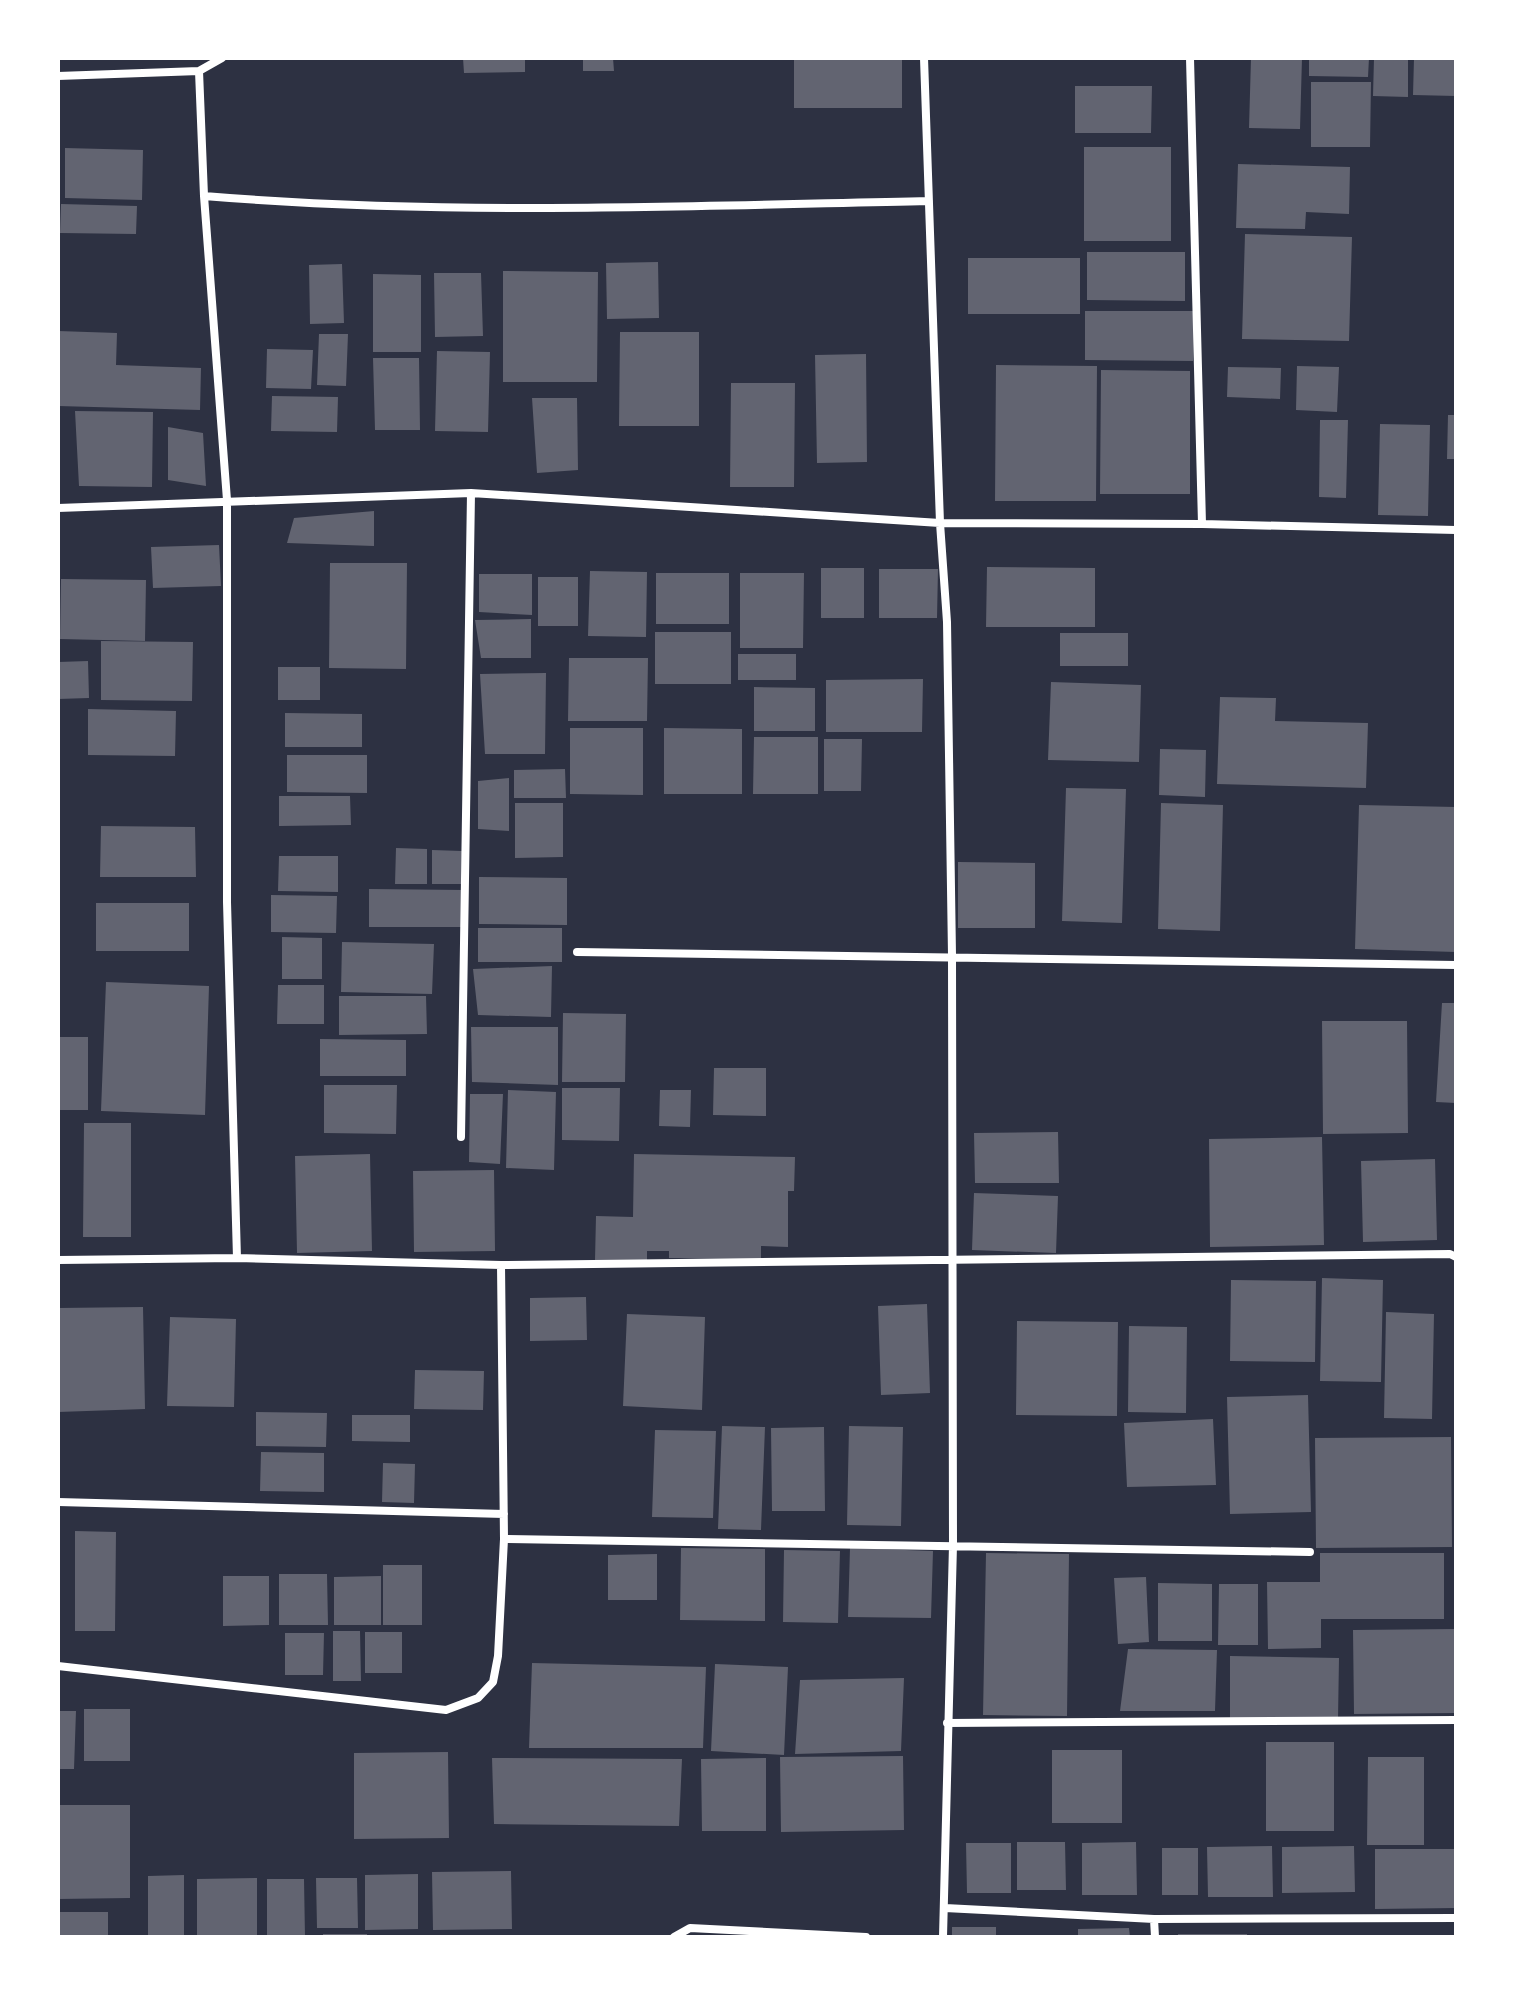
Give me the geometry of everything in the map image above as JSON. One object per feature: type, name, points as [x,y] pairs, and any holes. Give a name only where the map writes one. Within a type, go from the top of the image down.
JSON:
[{"type":"street","points":[[58,76],[199,71],[222,58]]},
{"type":"street","points":[[924,58],[940,523],[947,622],[952,955],[953,1545],[943,1937]]},
{"type":"street","points":[[1190,58],[1202,524]]},
{"type":"street","points":[[199,71],[204,196],[227,500],[227,902],[237,1258]]},
{"type":"street","points":[[204,196],[363,205],[591,208],[929,201]]},
{"type":"street","points":[[58,508],[471,493],[940,523],[1202,524],[1456,530]]},
{"type":"street","points":[[461,1137],[471,493]]},
{"type":"street","points":[[577,952],[952,955],[1456,965]]},
{"type":"street","points":[[58,1260],[237,1258],[501,1265],[1450,1254],[1456,1257]]},
{"type":"street","points":[[58,1666],[446,1710],[478,1698],[493,1682],[498,1656],[504,1539],[501,1265]]},
{"type":"street","points":[[58,1502],[504,1514]]},
{"type":"street","points":[[504,1539],[1310,1552]]},
{"type":"street","points":[[947,1723],[1456,1720]]},
{"type":"street","points":[[945,1908],[1154,1919],[1456,1918]]},
{"type":"street","points":[[1154,1919],[1155,1937]]},
{"type":"street","points":[[674,1937],[690,1928],[866,1937]]},
{"type":"building","points":[[463,58],[525,58],[525,72],[464,73]]},
{"type":"building","points":[[583,58],[613,58],[614,71],[583,71]]},
{"type":"building","points":[[1251,58],[1302,58],[1300,129],[1249,128]]},
{"type":"building","points":[[1309,58],[1369,58],[1368,77],[1309,76]]},
{"type":"building","points":[[1374,58],[1408,58],[1408,97],[1373,96]]},
{"type":"building","points":[[1414,58],[1456,58],[1456,96],[1413,95]]},
{"type":"building","points":[[794,59],[902,60],[902,108],[794,108]]},
{"type":"building","points":[[1311,82],[1371,82],[1370,147],[1311,147]]},
{"type":"building","points":[[1075,86],[1152,86],[1151,133],[1075,133]]},
{"type":"building","points":[[1084,147],[1171,147],[1171,241],[1084,241]]},
{"type":"building","points":[[65,148],[143,150],[142,200],[65,198]]},
{"type":"building","points":[[1238,164],[1350,167],[1349,214],[1306,212],[1305,229],[1236,228]]},
{"type":"building","points":[[61,204],[137,206],[136,234],[60,233]]},
{"type":"building","points":[[1245,234],[1352,237],[1349,341],[1242,339]]},
{"type":"building","points":[[1087,252],[1185,252],[1185,301],[1087,300]]},
{"type":"building","points":[[968,258],[1080,258],[1080,314],[968,314]]},
{"type":"building","points":[[658,262],[659,318],[607,319],[606,263]]},
{"type":"building","points":[[342,264],[344,323],[310,324],[309,265]]},
{"type":"building","points":[[503,271],[598,272],[597,382],[503,382]]},
{"type":"building","points":[[434,273],[481,273],[483,336],[435,337]]},
{"type":"building","points":[[373,274],[421,275],[421,352],[373,352]]},
{"type":"building","points":[[1085,311],[1194,311],[1193,361],[1085,360]]},
{"type":"building","points":[[58,331],[117,333],[116,365],[201,368],[200,410],[58,406]]},
{"type":"building","points":[[620,332],[699,332],[699,426],[619,426]]},
{"type":"building","points":[[319,334],[348,334],[346,386],[317,385]]},
{"type":"building","points":[[267,349],[313,350],[311,389],[266,388]]},
{"type":"building","points":[[437,351],[490,352],[488,432],[435,431]]},
{"type":"building","points":[[866,354],[867,462],[817,463],[815,355]]},
{"type":"building","points":[[373,358],[419,358],[420,430],[375,430]]},
{"type":"building","points":[[996,365],[1097,366],[1096,501],[995,501]]},
{"type":"building","points":[[1297,366],[1339,367],[1337,412],[1296,410]]},
{"type":"building","points":[[1228,367],[1281,368],[1280,399],[1227,397]]},
{"type":"building","points":[[1101,370],[1190,371],[1190,494],[1100,494]]},
{"type":"building","points":[[731,383],[795,383],[794,487],[730,487]]},
{"type":"building","points":[[272,396],[338,397],[337,432],[271,431]]},
{"type":"building","points":[[532,398],[577,398],[578,470],[537,473]]},
{"type":"building","points":[[75,411],[153,412],[152,487],[79,486]]},
{"type":"building","points":[[1448,415],[1456,415],[1456,459],[1447,459]]},
{"type":"building","points":[[1320,420],[1348,420],[1346,498],[1319,497]]},
{"type":"building","points":[[1380,424],[1430,425],[1428,516],[1378,515]]},
{"type":"building","points":[[168,427],[203,433],[206,486],[168,480]]},
{"type":"building","points":[[374,511],[374,546],[287,543],[294,518]]},
{"type":"building","points":[[219,545],[221,586],[153,588],[151,547]]},
{"type":"building","points":[[330,563],[407,563],[406,669],[329,668]]},
{"type":"building","points":[[987,567],[1095,568],[1095,627],[986,627]]},
{"type":"building","points":[[821,568],[864,568],[864,618],[821,618]]},
{"type":"building","points":[[879,569],[938,569],[937,618],[879,618]]},
{"type":"building","points":[[590,571],[647,572],[646,637],[588,636]]},
{"type":"building","points":[[656,573],[729,573],[729,624],[656,624]]},
{"type":"building","points":[[740,573],[804,573],[803,648],[740,648]]},
{"type":"building","points":[[479,574],[532,574],[532,615],[479,612]]},
{"type":"building","points":[[538,577],[578,577],[578,626],[538,626]]},
{"type":"building","points":[[61,579],[146,580],[145,641],[60,639]]},
{"type":"building","points":[[531,619],[531,658],[481,658],[475,620]]},
{"type":"building","points":[[655,632],[731,632],[731,684],[655,684]]},
{"type":"building","points":[[1060,633],[1128,633],[1128,666],[1060,666]]},
{"type":"building","points":[[101,641],[193,642],[192,701],[101,700]]},
{"type":"building","points":[[738,654],[796,654],[796,680],[738,680]]},
{"type":"building","points":[[569,658],[648,658],[647,721],[568,721]]},
{"type":"building","points":[[88,661],[89,698],[58,699],[58,662]]},
{"type":"building","points":[[278,667],[320,667],[320,700],[278,700]]},
{"type":"building","points":[[546,673],[545,754],[485,754],[480,674]]},
{"type":"building","points":[[923,679],[922,732],[826,732],[826,680]]},
{"type":"building","points":[[1051,682],[1141,685],[1139,762],[1048,760]]},
{"type":"building","points":[[754,687],[815,688],[815,731],[754,731]]},
{"type":"building","points":[[1220,697],[1276,698],[1275,721],[1368,723],[1366,788],[1217,784]]},
{"type":"building","points":[[88,709],[176,711],[175,756],[88,755]]},
{"type":"building","points":[[285,713],[362,714],[362,747],[285,747]]},
{"type":"building","points":[[570,728],[643,728],[643,795],[570,794]]},
{"type":"building","points":[[664,728],[742,729],[742,794],[664,794]]},
{"type":"building","points":[[754,737],[818,737],[818,794],[753,794]]},
{"type":"building","points":[[824,739],[862,739],[861,791],[824,791]]},
{"type":"building","points":[[1160,749],[1206,750],[1205,797],[1159,795]]},
{"type":"building","points":[[287,755],[367,755],[367,793],[287,792]]},
{"type":"building","points":[[565,769],[566,798],[514,798],[514,770]]},
{"type":"building","points":[[509,778],[509,831],[478,829],[478,781]]},
{"type":"building","points":[[1066,788],[1126,789],[1122,923],[1062,921]]},
{"type":"building","points":[[279,796],[350,796],[351,825],[279,826]]},
{"type":"building","points":[[515,803],[563,803],[563,857],[515,858]]},
{"type":"building","points":[[1161,803],[1223,805],[1220,931],[1158,929]]},
{"type":"building","points":[[1359,805],[1456,807],[1456,952],[1355,949]]},
{"type":"building","points":[[101,826],[195,827],[196,877],[100,877]]},
{"type":"building","points":[[396,848],[427,849],[427,884],[395,884]]},
{"type":"building","points":[[432,850],[462,851],[461,884],[432,884]]},
{"type":"building","points":[[279,856],[338,856],[338,892],[278,891]]},
{"type":"building","points":[[958,862],[1035,863],[1035,928],[958,928]]},
{"type":"building","points":[[479,877],[567,878],[567,925],[479,924]]},
{"type":"building","points":[[369,889],[464,890],[463,927],[369,927]]},
{"type":"building","points":[[271,895],[337,896],[336,933],[271,932]]},
{"type":"building","points":[[96,903],[189,903],[189,951],[96,951]]},
{"type":"building","points":[[478,928],[562,928],[562,962],[478,962]]},
{"type":"building","points":[[282,937],[322,938],[322,979],[282,979]]},
{"type":"building","points":[[342,942],[434,944],[432,994],[341,992]]},
{"type":"building","points":[[552,966],[551,1017],[478,1015],[473,969]]},
{"type":"building","points":[[106,982],[209,986],[205,1115],[101,1111]]},
{"type":"building","points":[[278,985],[324,985],[324,1024],[277,1024]]},
{"type":"building","points":[[339,996],[426,996],[427,1034],[339,1035]]},
{"type":"building","points":[[1442,1003],[1456,1003],[1456,1103],[1436,1102]]},
{"type":"building","points":[[563,1013],[626,1014],[625,1082],[562,1082]]},
{"type":"building","points":[[1322,1021],[1407,1021],[1408,1133],[1323,1134]]},
{"type":"building","points":[[471,1027],[558,1027],[558,1085],[472,1082]]},
{"type":"building","points":[[58,1037],[88,1037],[88,1110],[58,1110]]},
{"type":"building","points":[[320,1039],[406,1040],[406,1076],[320,1076]]},
{"type":"building","points":[[714,1068],[766,1068],[766,1116],[713,1115]]},
{"type":"building","points":[[324,1085],[397,1085],[396,1134],[324,1133]]},
{"type":"building","points":[[562,1088],[620,1088],[619,1141],[562,1140]]},
{"type":"building","points":[[508,1090],[556,1092],[554,1170],[506,1168]]},
{"type":"building","points":[[660,1090],[691,1090],[690,1127],[659,1126]]},
{"type":"building","points":[[470,1094],[503,1094],[500,1164],[469,1162]]},
{"type":"building","points":[[84,1123],[131,1123],[131,1237],[83,1237]]},
{"type":"building","points":[[1058,1132],[1059,1183],[975,1183],[974,1133]]},
{"type":"building","points":[[1322,1137],[1324,1245],[1210,1247],[1209,1139]]},
{"type":"building","points":[[370,1154],[372,1251],[297,1253],[295,1156]]},
{"type":"building","points":[[634,1154],[795,1157],[794,1191],[788,1191],[788,1247],[761,1246],[761,1259],[669,1258],[669,1251],[647,1251],[647,1260],[595,1260],[596,1216],[633,1217]]},
{"type":"building","points":[[1435,1159],[1437,1240],[1363,1242],[1361,1161]]},
{"type":"building","points":[[494,1170],[495,1251],[414,1252],[413,1171]]},
{"type":"building","points":[[974,1193],[1058,1196],[1056,1253],[972,1250]]},
{"type":"building","points":[[1322,1278],[1383,1280],[1381,1382],[1320,1381]]},
{"type":"building","points":[[1231,1280],[1316,1281],[1315,1362],[1230,1361]]},
{"type":"building","points":[[586,1297],[587,1340],[530,1341],[530,1298]]},
{"type":"building","points":[[927,1304],[930,1393],[881,1395],[878,1306]]},
{"type":"building","points":[[143,1307],[145,1409],[58,1412],[58,1308]]},
{"type":"building","points":[[1386,1312],[1434,1314],[1432,1419],[1384,1418]]},
{"type":"building","points":[[627,1314],[705,1317],[702,1410],[623,1406]]},
{"type":"building","points":[[170,1317],[236,1319],[234,1407],[167,1406]]},
{"type":"building","points":[[1017,1321],[1118,1322],[1117,1416],[1016,1415]]},
{"type":"building","points":[[1129,1326],[1187,1327],[1186,1413],[1128,1412]]},
{"type":"building","points":[[415,1370],[484,1371],[483,1410],[414,1409]]},
{"type":"building","points":[[1308,1395],[1311,1512],[1230,1514],[1227,1397]]},
{"type":"building","points":[[256,1412],[327,1413],[326,1447],[256,1446]]},
{"type":"building","points":[[352,1415],[410,1415],[410,1442],[352,1441]]},
{"type":"building","points":[[1213,1419],[1216,1485],[1127,1487],[1124,1423]]},
{"type":"building","points":[[722,1426],[765,1427],[761,1530],[718,1529]]},
{"type":"building","points":[[849,1426],[903,1427],[901,1526],[847,1525]]},
{"type":"building","points":[[824,1427],[825,1511],[772,1511],[771,1428]]},
{"type":"building","points":[[655,1430],[716,1431],[713,1518],[652,1517]]},
{"type":"building","points":[[1451,1437],[1452,1547],[1316,1548],[1315,1438]]},
{"type":"building","points":[[261,1452],[324,1453],[324,1492],[260,1491]]},
{"type":"building","points":[[383,1463],[415,1464],[414,1503],[382,1502]]},
{"type":"building","points":[[75,1531],[116,1532],[115,1631],[75,1631]]},
{"type":"building","points":[[681,1548],[765,1549],[765,1621],[680,1620]]},
{"type":"building","points":[[850,1548],[933,1551],[931,1618],[848,1617]]},
{"type":"building","points":[[784,1550],[840,1551],[838,1623],[783,1622]]},
{"type":"building","points":[[986,1553],[1069,1554],[1067,1716],[983,1715]]},
{"type":"building","points":[[1320,1553],[1444,1553],[1444,1619],[1321,1619],[1321,1648],[1268,1649],[1267,1582],[1320,1582]]},
{"type":"building","points":[[657,1554],[657,1600],[608,1600],[608,1555]]},
{"type":"building","points":[[383,1565],[422,1565],[422,1625],[383,1625]]},
{"type":"building","points":[[279,1574],[327,1574],[328,1625],[279,1625]]},
{"type":"building","points":[[223,1576],[269,1576],[269,1625],[223,1626]]},
{"type":"building","points":[[381,1576],[381,1625],[334,1625],[334,1577]]},
{"type":"building","points":[[1146,1577],[1149,1642],[1118,1644],[1114,1578]]},
{"type":"building","points":[[1158,1583],[1212,1584],[1212,1641],[1158,1641]]},
{"type":"building","points":[[1219,1584],[1258,1584],[1258,1645],[1218,1645]]},
{"type":"building","points":[[1456,1629],[1456,1713],[1354,1714],[1353,1630]]},
{"type":"building","points":[[333,1631],[360,1631],[361,1681],[333,1681]]},
{"type":"building","points":[[365,1632],[402,1632],[402,1673],[365,1673]]},
{"type":"building","points":[[285,1633],[324,1633],[323,1675],[285,1675]]},
{"type":"building","points":[[1128,1649],[1217,1650],[1215,1711],[1120,1711]]},
{"type":"building","points":[[1230,1656],[1339,1658],[1338,1719],[1230,1718]]},
{"type":"building","points":[[532,1663],[706,1667],[703,1748],[529,1748]]},
{"type":"building","points":[[715,1664],[788,1667],[784,1755],[711,1751]]},
{"type":"building","points":[[904,1678],[901,1751],[795,1754],[800,1680]]},
{"type":"building","points":[[84,1709],[130,1709],[130,1761],[84,1761]]},
{"type":"building","points":[[58,1711],[76,1711],[74,1769],[58,1769]]},
{"type":"building","points":[[1266,1742],[1334,1742],[1334,1831],[1266,1831]]},
{"type":"building","points":[[1052,1750],[1122,1750],[1122,1823],[1052,1823]]},
{"type":"building","points":[[448,1752],[449,1838],[354,1839],[354,1753]]},
{"type":"building","points":[[903,1756],[904,1830],[781,1832],[780,1757]]},
{"type":"building","points":[[1368,1757],[1424,1757],[1424,1845],[1367,1845]]},
{"type":"building","points":[[492,1758],[682,1759],[679,1826],[494,1824]]},
{"type":"building","points":[[766,1758],[766,1831],[702,1831],[701,1759]]},
{"type":"building","points":[[58,1805],[130,1805],[130,1898],[58,1899]]},
{"type":"building","points":[[1017,1842],[1065,1842],[1066,1890],[1017,1890]]},
{"type":"building","points":[[1136,1842],[1137,1895],[1082,1895],[1082,1843]]},
{"type":"building","points":[[966,1843],[1011,1843],[1011,1893],[967,1893]]},
{"type":"building","points":[[1272,1846],[1273,1897],[1208,1897],[1207,1847]]},
{"type":"building","points":[[1354,1846],[1355,1892],[1282,1893],[1282,1847]]},
{"type":"building","points":[[1162,1848],[1198,1848],[1198,1895],[1162,1895]]},
{"type":"building","points":[[1375,1849],[1456,1849],[1456,1908],[1375,1909]]},
{"type":"building","points":[[511,1871],[512,1929],[433,1930],[432,1872]]},
{"type":"building","points":[[418,1874],[418,1929],[365,1930],[365,1875]]},
{"type":"building","points":[[184,1875],[184,1937],[148,1937],[148,1876]]},
{"type":"building","points":[[257,1878],[257,1937],[197,1937],[197,1879]]},
{"type":"building","points":[[316,1878],[357,1878],[358,1928],[317,1928]]},
{"type":"building","points":[[267,1879],[304,1879],[305,1937],[267,1937]]},
{"type":"building","points":[[58,1912],[108,1912],[108,1937],[58,1937]]},
{"type":"building","points":[[952,1927],[996,1927],[996,1937],[952,1937]]},
{"type":"building","points":[[1129,1928],[1130,1937],[1078,1937],[1078,1929]]},
{"type":"building","points":[[323,1934],[367,1934],[367,1937],[323,1937]]},
{"type":"building","points":[[1178,1934],[1247,1934],[1247,1937],[1178,1937]]}]
